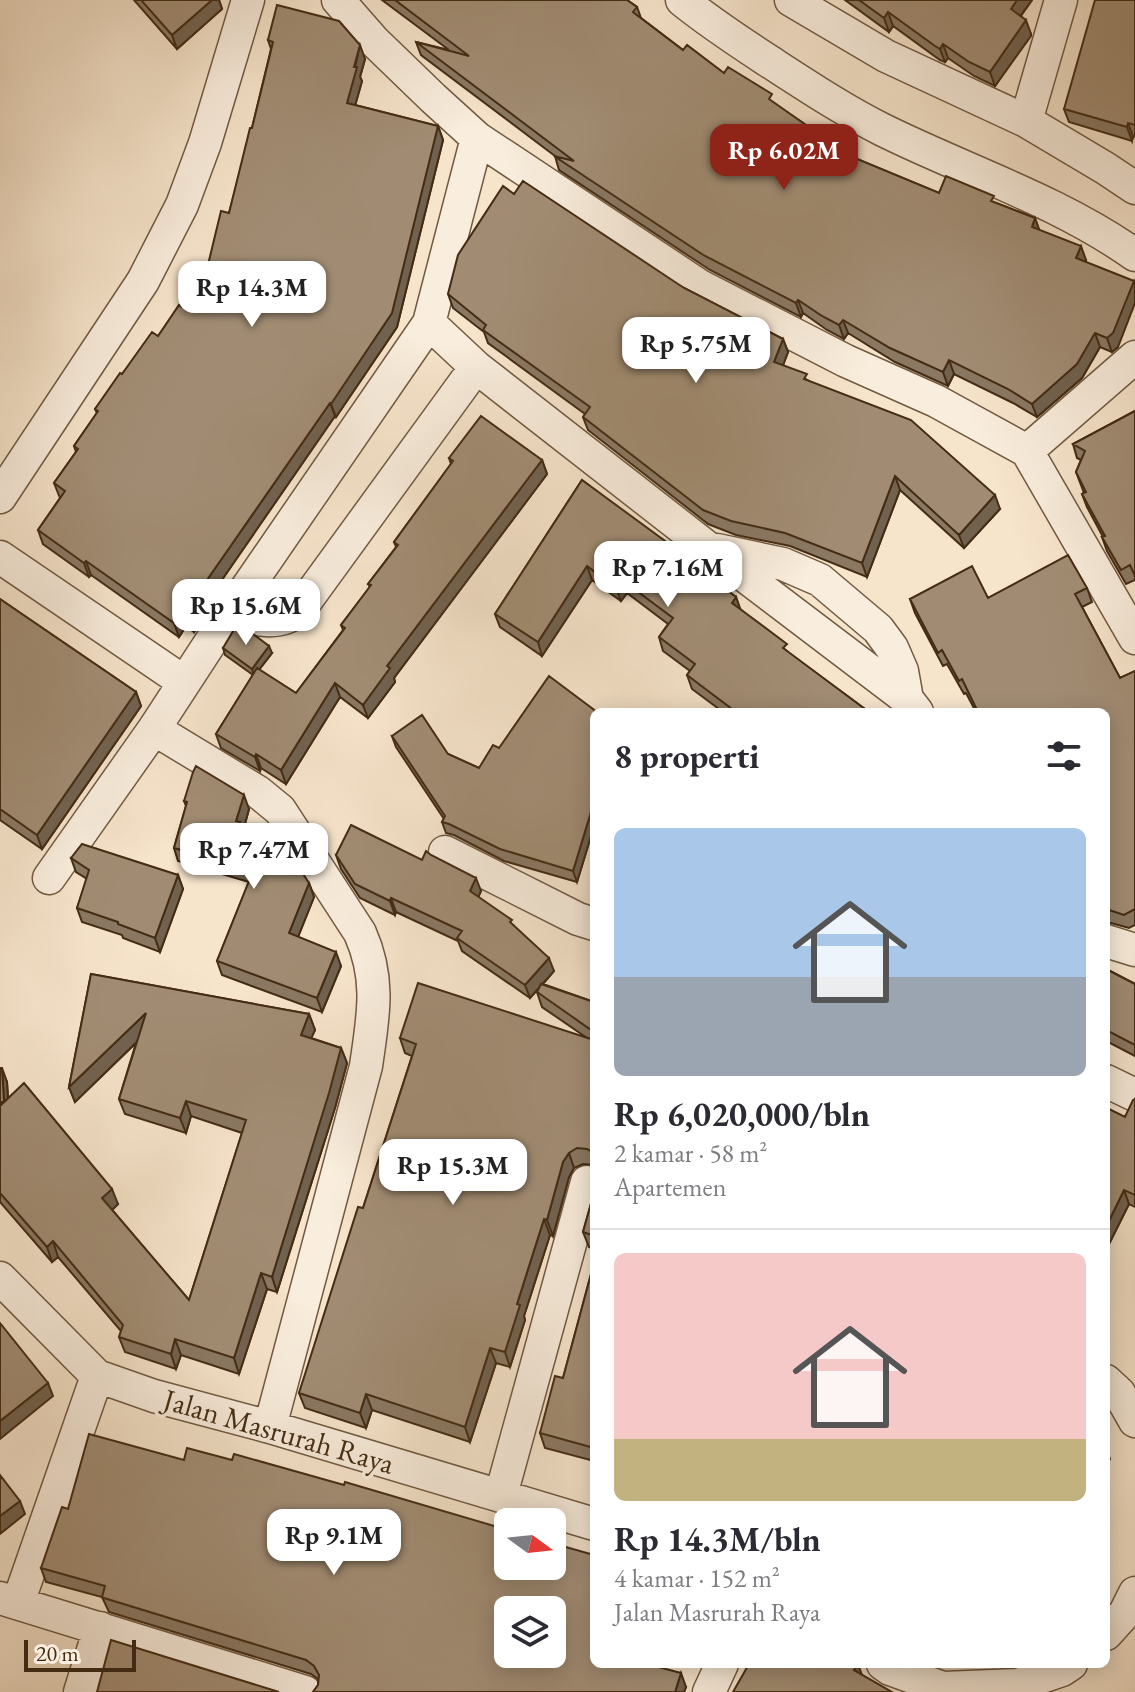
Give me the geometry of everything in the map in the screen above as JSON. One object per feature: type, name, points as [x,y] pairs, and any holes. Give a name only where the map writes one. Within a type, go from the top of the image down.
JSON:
[{"type":"street","points":[[0,497],[143,281],[182,205],[205,143],[248,0]]},
{"type":"street","points":[[338,0],[374,41],[477,138],[700,286],[846,361],[936,401],[1027,451],[1135,638]]},
{"type":"street","points":[[682,0],[798,80],[879,128],[1050,206],[1111,238],[1135,255]]},
{"type":"street","points":[[791,0],[886,56],[1026,121],[1135,188]]},
{"type":"street","points":[[1026,121],[1061,0]]},
{"type":"street","points":[[49,878],[154,729],[429,323],[477,138]]},
{"type":"street","points":[[429,323],[476,367],[708,548],[783,564],[820,580],[885,638],[902,671],[912,705]]},
{"type":"street","points":[[1027,451],[1135,357]]},
{"type":"street","points":[[229,614],[255,620],[282,619],[300,609],[476,367]]},
{"type":"street","points":[[0,557],[184,682]]},
{"type":"street","points":[[154,729],[258,792],[280,810],[360,933],[373,971],[372,1023],[366,1066],[270,1427]]},
{"type":"street","points":[[445,852],[590,923]]},
{"type":"street","points":[[1110,942],[1135,950]]},
{"type":"street","points":[[1110,1083],[1135,1095]]},
{"type":"street","points":[[501,1495],[587,1182]]},
{"type":"street","name":"Jalan Masrurah Raya","points":[[0,1278],[97,1376],[154,1396],[270,1427],[590,1523]]},
{"type":"street","points":[[97,1376],[9,1601],[305,1692]]},
{"type":"street","points":[[1120,1391],[1135,1421]]},
{"type":"street","points":[[1110,1630],[1125,1613],[1135,1593]]},
{"type":"street","points":[[80,1692],[100,1628]]},
{"type":"street","points":[[709,1692],[720,1668]]},
{"type":"street","points":[[889,1668],[943,1688],[1017,1688],[1063,1675]]},
{"type":"building","points":[[141,0],[212,0],[172,35]]},
{"type":"building","points":[[395,0],[627,0],[637,7],[633,12],[683,50],[687,45],[724,73],[728,67],[772,94],[769,99],[819,134],[848,146],[845,154],[939,193],[946,176],[994,196],[991,201],[1035,218],[1032,227],[1081,246],[1076,258],[1134,281],[1113,333],[1107,338],[1095,333],[1077,364],[1032,404],[949,360],[943,372],[890,348],[843,320],[839,325],[798,300],[796,303],[705,256],[554,156],[574,161],[416,42],[469,56]]},
{"type":"building","points":[[859,0],[1017,0],[1011,9],[1026,20],[990,72],[943,44],[940,49],[888,12],[884,18]]},
{"type":"building","points":[[1095,0],[1135,0],[1135,125],[1128,123],[1127,127],[1064,109]]},
{"type":"building","points":[[277,5],[339,21],[360,45],[347,103],[438,126],[392,313],[200,590],[205,594],[189,618],[181,612],[174,623],[38,530],[65,491],[54,483],[78,449],[74,446],[98,411],[95,409],[152,332],[158,336],[206,273],[221,211],[229,213],[252,128],[273,42],[268,40]]},
{"type":"building","points":[[523,181],[684,288],[783,339],[774,362],[807,374],[804,379],[911,420],[995,495],[959,535],[895,476],[862,563],[785,533],[731,521],[703,510],[583,417],[590,407],[483,330],[486,325],[448,294],[458,255],[503,186],[514,194]]},
{"type":"building","points":[[1135,411],[1135,576],[1130,565],[1121,570],[1102,537],[1105,536],[1082,494],[1086,492],[1076,472],[1085,451],[1073,444]]},
{"type":"building","points":[[481,416],[542,460],[387,666],[390,668],[363,705],[335,683],[281,770],[216,734],[257,668],[296,693],[345,628],[341,625],[398,545],[394,542],[453,461],[449,458]]},
{"type":"building","points":[[582,480],[702,568],[700,570],[736,597],[732,603],[787,644],[783,648],[864,708],[731,708],[687,675],[695,664],[659,637],[673,618],[622,580],[616,588],[587,566],[538,642],[495,614]]},
{"type":"building","points":[[1068,555],[1087,588],[1075,594],[1120,678],[1135,671],[1135,909],[1124,915],[1110,910],[1110,708],[976,708],[962,679],[959,681],[942,650],[938,653],[910,599],[972,566],[988,598]]},
{"type":"building","points":[[0,599],[136,692],[37,835],[0,809]]},
{"type":"building","points":[[235,628],[249,631],[269,646],[252,669],[223,648]]},
{"type":"building","points":[[549,676],[592,708],[590,815],[573,871],[500,849],[442,822],[445,816],[392,736],[422,715],[448,754],[479,768],[493,745],[499,748]]},
{"type":"building","points":[[196,766],[244,795],[236,821],[240,822],[236,835],[293,858],[309,883],[289,933],[336,952],[317,998],[217,961],[253,871],[174,848],[187,802],[184,801]]},
{"type":"building","points":[[351,825],[422,860],[426,851],[476,878],[470,891],[512,920],[510,922],[549,958],[525,985],[457,938],[462,931],[355,884],[336,855]]},
{"type":"building","points":[[82,844],[178,875],[155,938],[77,908],[89,870],[71,858]]},
{"type":"building","points":[[1110,971],[1135,984],[1135,1045],[1110,1032]]},
{"type":"building","points":[[91,974],[309,1014],[301,1035],[341,1048],[272,1277],[261,1273],[234,1358],[175,1339],[171,1354],[119,1337],[123,1325],[53,1241],[47,1247],[0,1193],[0,1106],[24,1083],[112,1189],[102,1198],[189,1300],[246,1120],[186,1101],[180,1118],[119,1099],[146,1013],[69,1087]]},
{"type":"building","points":[[418,983],[590,1039],[590,1151],[577,1148],[563,1162],[547,1220],[544,1219],[517,1304],[520,1305],[505,1352],[490,1348],[465,1427],[366,1394],[360,1413],[299,1393],[358,1207],[363,1208],[416,1044],[400,1038]]},
{"type":"building","points":[[541,984],[590,1001],[590,1029],[537,992]]},
{"type":"building","points":[[2,1068],[4,1102],[0,1102]]},
{"type":"building","points":[[1133,1100],[1135,1195],[1124,1190],[1110,1219],[1110,1110],[1125,1117]]},
{"type":"building","points":[[590,1207],[590,1235],[583,1232]]},
{"type":"building","points":[[590,1278],[590,1447],[540,1433],[555,1376],[563,1378]]},
{"type":"building","points":[[0,1323],[48,1383],[0,1421]]},
{"type":"building","points":[[89,1434],[184,1460],[187,1448],[232,1460],[234,1454],[344,1485],[345,1482],[494,1526],[494,1580],[566,1580],[566,1547],[590,1554],[590,1668],[662,1668],[681,1673],[675,1692],[313,1692],[319,1675],[306,1660],[104,1598],[105,1586],[41,1568],[62,1507],[68,1509]]},
{"type":"building","points":[[0,1475],[20,1501],[0,1516]]},
{"type":"building","points":[[111,1640],[279,1692],[97,1692]]},
{"type":"building","points":[[747,1668],[855,1668],[892,1692],[733,1692]]}]
